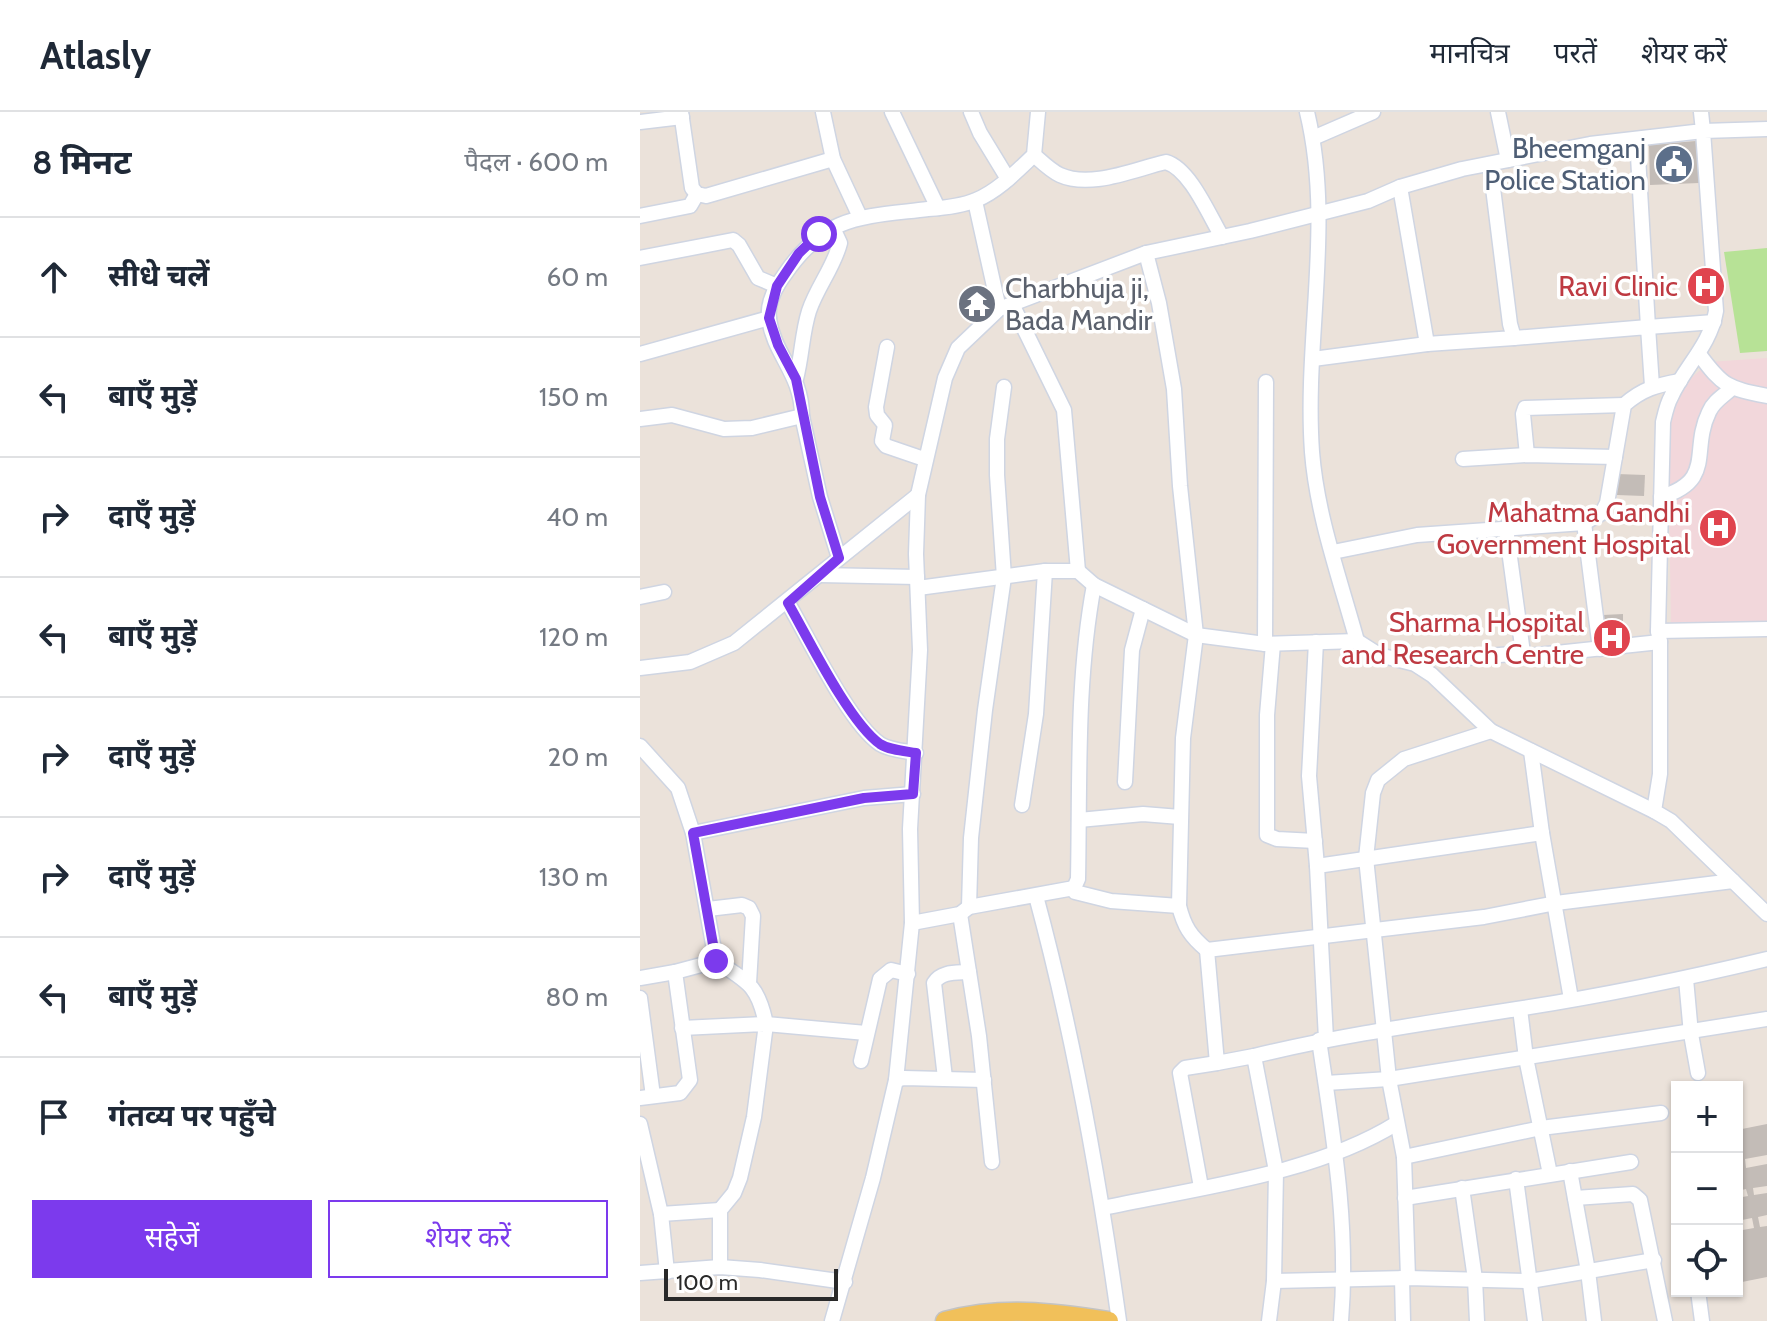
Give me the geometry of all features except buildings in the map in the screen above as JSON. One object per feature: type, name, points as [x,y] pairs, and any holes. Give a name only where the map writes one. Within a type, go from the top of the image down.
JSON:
[{"type":"main road","points":[[945,1321],[985,1311],[1026,1310],[1109,1321]]},
{"type":"street","points":[[823,112],[833,159],[860,217]]},
{"type":"street","points":[[892,112],[938,208]]},
{"type":"street","points":[[971,112],[1008,179]]},
{"type":"street","points":[[839,558],[820,497],[796,379],[778,345],[769,318],[777,286],[799,253],[819,234],[860,217],[975,201],[1008,179],[1034,155],[1038,112]]},
{"type":"street","points":[[1307,112],[1313,138],[1320,213],[1312,451],[1318,496],[1357,641]]},
{"type":"street","points":[[1313,138],[1373,112]]},
{"type":"street","points":[[1498,112],[1508,160]]},
{"type":"street","points":[[1654,811],[1660,774],[1663,422],[1671,396],[1699,354],[1714,322],[1713,250],[1701,112]]},
{"type":"street","points":[[640,122],[682,115],[692,188],[697,194],[706,196],[833,159]]},
{"type":"street","points":[[832,1321],[845,1282],[896,1080],[912,923],[910,829],[920,650],[918,495],[945,378],[958,348],[1005,306],[1146,253],[1368,201],[1400,187],[1508,160],[1590,144],[1703,131],[1767,129]]},
{"type":"street","points":[[1637,139],[1652,386]]},
{"type":"street","points":[[1034,155],[1058,175],[1076,179],[1098,178],[1166,162],[1176,165],[1222,237]]},
{"type":"street","points":[[1490,164],[1514,338]]},
{"type":"street","points":[[1400,187],[1427,344]]},
{"type":"street","points":[[640,216],[690,206],[697,194]]},
{"type":"street","points":[[975,201],[1005,306],[1064,410],[1078,571]]},
{"type":"street","points":[[796,379],[803,356],[807,315],[840,243],[833,228]]},
{"type":"street","points":[[640,258],[733,240],[758,278],[777,286]]},
{"type":"street","points":[[1146,253],[1159,303],[1174,389],[1180,486],[1196,635],[1183,738],[1180,817],[1179,906],[1185,928],[1192,938],[1207,950],[1484,917],[1556,903],[1733,881]]},
{"type":"street","points":[[641,351],[769,318]]},
{"type":"street","points":[[1313,359],[1427,344],[1714,322]]},
{"type":"street","points":[[887,347],[876,407],[877,415],[885,425],[882,441],[886,446],[924,459]]},
{"type":"street","points":[[1699,354],[1731,389],[1767,396]]},
{"type":"street","points":[[1527,455],[1525,408],[1624,405],[1652,386],[1680,381]]},
{"type":"street","points":[[1266,382],[1269,644],[1267,835],[1277,839],[1315,841]]},
{"type":"street","points":[[992,1162],[964,910],[985,710],[1004,577],[997,439],[1004,387]]},
{"type":"street","points":[[1661,497],[1681,491],[1690,484],[1695,474],[1707,416],[1711,407],[1731,389]]},
{"type":"street","points":[[1333,552],[1417,535],[1584,523],[1602,513],[1607,503],[1624,405]]},
{"type":"street","points":[[640,419],[672,415],[705,425],[752,428],[802,416]]},
{"type":"street","points":[[1463,459],[1527,455],[1615,457]]},
{"type":"street","points":[[640,668],[690,662],[734,643],[788,603],[918,495]]},
{"type":"street","points":[[1584,523],[1600,649]]},
{"type":"street","points":[[1506,528],[1523,653]]},
{"type":"street","points":[[1022,805],[1036,714],[1045,571]]},
{"type":"street","points":[[820,575],[917,582],[1078,571],[1094,585],[1196,635],[1269,644],[1357,641],[1379,655],[1415,664],[1432,675],[1491,731],[1671,821],[1767,914]]},
{"type":"street","points":[[1074,888],[1078,879],[1082,685],[1094,585]]},
{"type":"street","points":[[640,597],[664,592]]},
{"type":"street","points":[[788,603],[844,700],[869,735],[883,746],[916,753]]},
{"type":"street","points":[[1125,782],[1132,650],[1143,609]]},
{"type":"street","points":[[1453,659],[1523,653],[1528,656],[1600,649],[1659,637],[1767,629]]},
{"type":"street","points":[[1316,642],[1309,776],[1317,866],[1326,1083],[1344,1219],[1345,1279],[1341,1321]]},
{"type":"street","points":[[1403,1321],[1404,1157],[1389,1079],[1366,858],[1373,793],[1378,780],[1404,759],[1491,731]]},
{"type":"street","points":[[640,746],[681,793],[693,833],[716,961],[749,983],[761,1000],[766,1024],[754,1117],[740,1178],[734,1193],[720,1210],[720,1267]]},
{"type":"street","points":[[1531,751],[1571,999]]},
{"type":"street","points":[[693,833],[864,798],[913,794]]},
{"type":"street","points":[[1079,820],[1143,814],[1180,817]]},
{"type":"street","points":[[1317,866],[1542,833]]},
{"type":"street","points":[[912,923],[1074,888]]},
{"type":"street","points":[[1074,888],[1075,892],[1111,901],[1179,906]]},
{"type":"street","points":[[1036,896],[1075,1052],[1103,1208],[1119,1321]]},
{"type":"street","points":[[708,909],[742,905],[749,908],[753,916],[749,983]]},
{"type":"street","points":[[1207,950],[1217,1063]]},
{"type":"street","points":[[1201,1187],[1180,1073],[1185,1068],[1323,1040],[1686,979],[1767,959]]},
{"type":"street","points":[[640,978],[716,961]]},
{"type":"street","points":[[861,1061],[880,979],[891,970],[908,974]]},
{"type":"street","points":[[640,998],[646,1097],[680,1093],[690,1080],[675,972]]},
{"type":"street","points":[[945,1078],[934,983],[938,976],[944,974],[969,972]]},
{"type":"street","points":[[1686,979],[1698,1073]]},
{"type":"street","points":[[1520,1009],[1526,1058],[1550,1174]]},
{"type":"street","points":[[1326,1083],[1389,1079],[1767,1019]]},
{"type":"street","points":[[682,1028],[766,1024],[866,1033]]},
{"type":"street","points":[[1254,1056],[1276,1171],[1274,1281],[1269,1321]]},
{"type":"street","points":[[896,1080],[984,1080]]},
{"type":"street","points":[[1404,1157],[1541,1128],[1661,1113]]},
{"type":"street","points":[[1103,1208],[1276,1171],[1337,1154],[1370,1141],[1397,1123]]},
{"type":"street","points":[[640,1124],[661,1214],[667,1272]]},
{"type":"street","points":[[1405,1198],[1631,1162]]},
{"type":"street","points":[[1570,1171],[1594,1321]]},
{"type":"street","points":[[1516,1179],[1535,1321]]},
{"type":"street","points":[[1462,1188],[1475,1279],[1477,1321]]},
{"type":"street","points":[[1575,1198],[1633,1194],[1640,1200],[1665,1321]]},
{"type":"street","points":[[661,1214],[720,1210]]},
{"type":"street","points":[[1274,1281],[1405,1278],[1530,1281],[1654,1260]]},
{"type":"street","points":[[640,1273],[720,1267],[845,1282]]},
{"type":"street","points":[[1699,1297],[1702,1321]]},
{"type":"shaded area","name":"Mahatma Gandhi Government Hospital","points":[[1767,358],[1767,621],[1671,628],[1668,436],[1674,406],[1686,383],[1709,362]]},
{"type":"green space","points":[[1767,248],[1767,351],[1740,353],[1724,252]]},
{"type":"place","name":"Bheemganj Police Station","points":[[1674,164]]},
{"type":"place","name":"Ravi Clinic","points":[[1706,286]]},
{"type":"place","name":"Charbhuja ji, Bada Mandir","points":[[977,304]]},
{"type":"place","name":"Mahatma Gandhi Government Hospital","points":[[1718,528]]},
{"type":"place","name":"Sharma Hospital and Research Centre","points":[[1612,638]]},
{"type":"route","points":[[716,961],[693,833],[864,798],[913,794],[916,753],[883,746],[869,735],[844,700],[788,603],[839,558],[820,497],[796,379],[778,345],[769,318],[777,286],[799,253],[819,234]]}]
